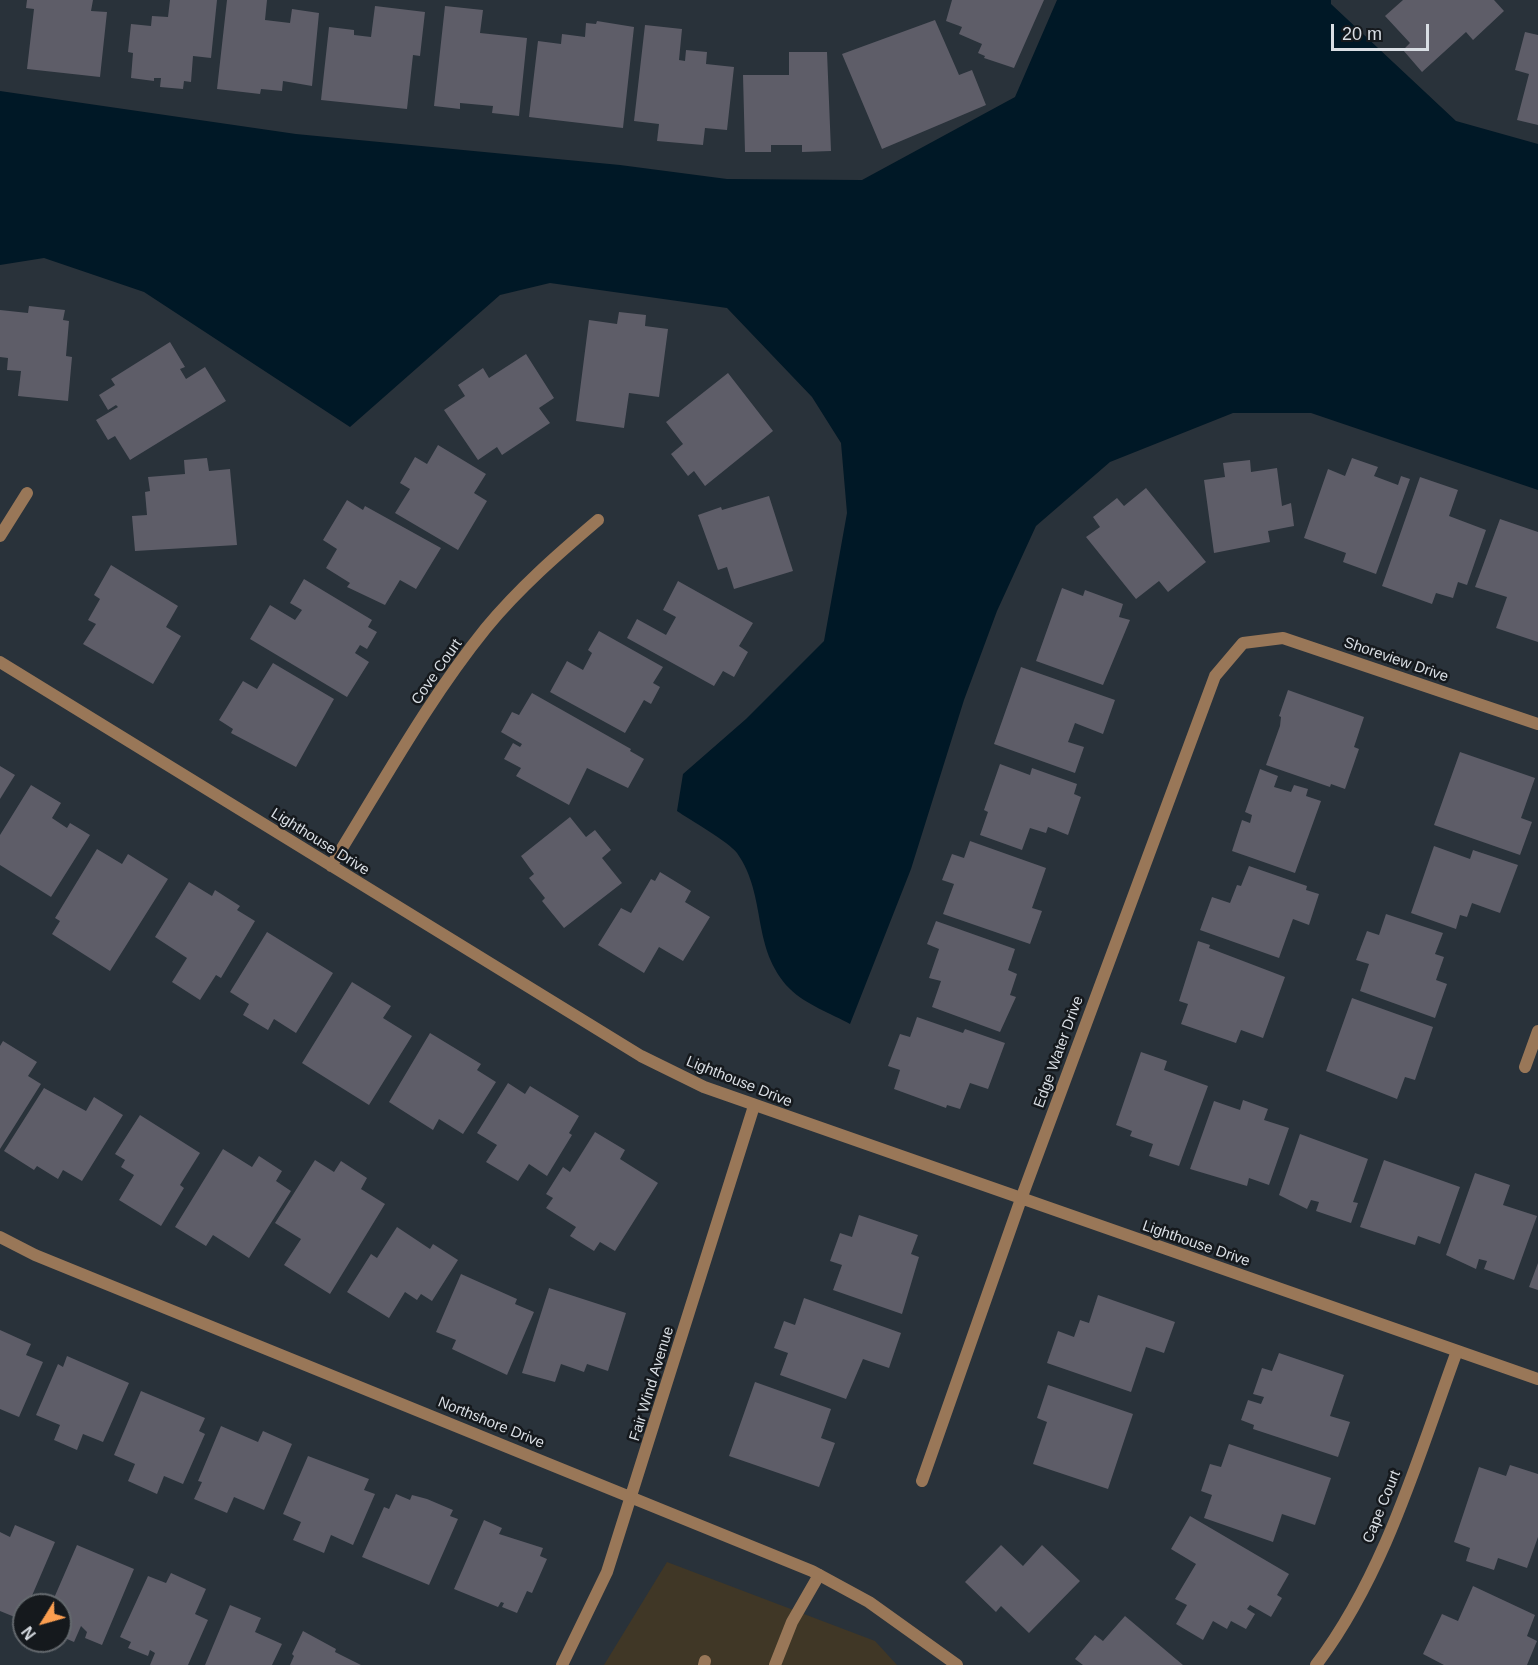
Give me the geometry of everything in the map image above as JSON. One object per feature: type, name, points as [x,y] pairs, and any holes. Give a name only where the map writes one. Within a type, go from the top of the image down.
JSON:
[{"type":"street","points":[[0,536],[27,493]]},
{"type":"street","name":"Cove Court","points":[[331,866],[441,689],[487,628],[541,569],[598,520]]},
{"type":"street","name":"Shoreview Drive","points":[[1243,643],[1283,638],[1538,724]]},
{"type":"street","name":"Edge Water Drive","points":[[922,1481],[1021,1199],[1215,676],[1243,643]]},
{"type":"street","name":"Lighthouse Drive","points":[[0,662],[641,1056],[704,1087],[1538,1379]]},
{"type":"street","points":[[1526,1067],[1538,1031]]},
{"type":"street","name":"Fair Wind Avenue","points":[[562,1665],[607,1572],[754,1106]]},
{"type":"street","name":"Northshore Drive","points":[[0,1237],[35,1255],[819,1575],[869,1602],[957,1665]]},
{"type":"street","name":"Cape Court","points":[[1317,1665],[1358,1597],[1391,1529],[1457,1351]]},
{"type":"street","points":[[775,1665],[792,1622],[819,1575]]},
{"type":"shaded area","points":[[667,1562],[875,1641],[897,1665],[604,1665]]},
{"type":"water","points":[[1057,0],[1331,0],[1331,4],[1456,121],[1538,144],[1538,490],[1311,413],[1233,413],[1110,462],[1036,526],[997,611],[964,700],[911,869],[850,1024],[811,1004],[790,989],[769,957],[753,887],[747,870],[737,853],[718,837],[677,811],[683,774],[746,719],[824,641],[847,513],[841,443],[812,397],[727,308],[550,283],[500,295],[350,427],[144,292],[44,258],[0,265],[0,91],[296,134],[620,165],[727,179],[862,180],[1015,97]]},
{"type":"building","points":[[27,0],[93,0],[91,11],[107,12],[100,77],[27,69],[34,9],[26,8]]},
{"type":"building","points":[[170,0],[217,0],[211,58],[193,56],[191,82],[184,81],[183,89],[160,87],[161,78],[154,78],[154,81],[131,78],[133,53],[128,52],[131,24],[151,26],[152,16],[168,17]]},
{"type":"building","points":[[227,0],[267,0],[265,20],[290,23],[292,9],[319,13],[312,86],[283,81],[282,91],[261,89],[260,94],[217,89]]},
{"type":"building","points":[[952,0],[1044,0],[1014,68],[984,58],[985,56],[978,53],[982,44],[959,34],[962,27],[946,21]]},
{"type":"building","points":[[1403,0],[1494,0],[1504,11],[1473,40],[1466,32],[1422,72],[1403,50],[1410,43],[1385,16]]},
{"type":"building","points":[[375,6],[425,12],[420,56],[413,55],[407,109],[321,100],[329,27],[354,30],[354,35],[371,37]]},
{"type":"building","points":[[445,6],[483,10],[480,33],[527,38],[519,116],[492,113],[493,106],[460,103],[460,109],[434,106]]},
{"type":"building","points":[[935,20],[959,75],[972,70],[986,105],[882,149],[842,54]]},
{"type":"building","points":[[597,21],[634,27],[623,128],[529,117],[538,41],[561,44],[562,34],[585,37],[586,23],[596,24]]},
{"type":"building","points":[[645,25],[682,29],[679,60],[685,61],[686,50],[707,52],[706,64],[734,67],[727,130],[705,128],[703,145],[657,141],[659,124],[634,121]]},
{"type":"building","points":[[1525,32],[1538,35],[1538,125],[1517,120],[1529,74],[1515,70]]},
{"type":"building","points":[[789,52],[827,52],[831,151],[802,152],[802,145],[771,145],[771,152],[745,152],[743,75],[789,75]]},
{"type":"building","points":[[29,306],[65,310],[63,320],[69,321],[66,356],[72,357],[68,401],[18,396],[21,371],[7,370],[8,358],[0,357],[0,310],[28,313]]},
{"type":"building","points":[[619,312],[646,315],[645,326],[668,329],[659,397],[629,393],[624,428],[576,421],[589,320],[617,324]]},
{"type":"building","points":[[170,342],[185,367],[180,369],[186,379],[205,367],[226,401],[130,460],[115,436],[108,440],[96,420],[118,407],[116,405],[108,410],[99,395],[115,385],[111,379]]},
{"type":"building","points":[[526,354],[554,398],[539,408],[550,423],[502,455],[497,447],[478,460],[444,410],[465,396],[458,385],[483,368],[489,378]]},
{"type":"building","points":[[728,373],[773,431],[705,486],[694,471],[688,476],[671,454],[683,444],[666,422]]},
{"type":"building","points":[[438,445],[486,474],[474,493],[487,501],[458,550],[395,513],[410,489],[400,483],[415,457],[427,464]]},
{"type":"building","points":[[207,458],[209,471],[230,469],[237,545],[135,551],[132,516],[147,515],[145,492],[150,491],[148,477],[185,474],[184,460]]},
{"type":"building","points":[[1352,458],[1378,467],[1374,476],[1398,485],[1401,476],[1410,479],[1376,574],[1343,562],[1346,553],[1304,538],[1328,469],[1345,476]]},
{"type":"building","points":[[1250,460],[1251,472],[1277,468],[1282,506],[1291,503],[1294,526],[1268,531],[1270,542],[1214,553],[1204,480],[1225,477],[1223,463]]},
{"type":"building","points":[[1420,477],[1458,490],[1449,516],[1486,530],[1467,585],[1458,582],[1453,598],[1436,593],[1432,604],[1382,586]]},
{"type":"building","points":[[1146,488],[1206,562],[1168,592],[1159,581],[1136,599],[1086,537],[1100,527],[1093,517],[1117,498],[1124,506]]},
{"type":"building","points":[[769,496],[793,571],[734,589],[727,567],[718,570],[698,515]]},
{"type":"building","points":[[347,500],[363,510],[365,506],[441,548],[416,589],[400,580],[385,605],[347,587],[350,583],[326,568],[337,549],[323,540]]},
{"type":"building","points":[[1500,519],[1538,532],[1538,642],[1496,628],[1507,597],[1475,587]]},
{"type":"building","points":[[111,565],[178,606],[166,627],[181,636],[153,684],[83,644],[96,624],[88,620],[100,599],[94,595]]},
{"type":"building","points":[[304,579],[372,620],[368,627],[377,632],[367,649],[360,645],[355,653],[369,662],[347,697],[250,639],[270,605],[295,620],[302,610],[290,603]]},
{"type":"building","points":[[678,581],[753,623],[739,646],[748,652],[734,677],[723,671],[714,686],[627,638],[637,619],[666,635],[676,617],[663,610]]},
{"type":"building","points":[[1062,588],[1083,596],[1085,590],[1123,604],[1119,617],[1130,620],[1103,685],[1036,661]]},
{"type":"building","points":[[599,631],[663,667],[653,683],[660,687],[651,704],[644,700],[625,733],[550,692],[567,661],[583,670],[592,653],[588,650]]},
{"type":"building","points":[[273,663],[334,699],[296,767],[231,733],[233,729],[219,720],[243,681],[257,689]]},
{"type":"building","points":[[1021,667],[1115,700],[1103,734],[1075,723],[1068,742],[1084,747],[1075,773],[994,744]]},
{"type":"building","points":[[1288,690],[1364,717],[1354,747],[1359,749],[1345,789],[1331,784],[1330,787],[1266,765],[1280,726],[1281,717],[1279,716]]},
{"type":"building","points":[[532,693],[631,749],[630,751],[644,759],[628,788],[587,768],[569,805],[516,776],[521,768],[504,759],[513,743],[520,747],[522,744],[501,732],[512,712],[519,715]]},
{"type":"building","points":[[1460,752],[1535,778],[1521,818],[1532,822],[1520,855],[1434,825]]},
{"type":"building","points":[[1000,764],[1030,775],[1032,768],[1077,784],[1074,794],[1081,797],[1068,835],[1048,827],[1046,833],[1030,828],[1022,850],[980,835],[988,812],[984,810]]},
{"type":"building","points":[[0,766],[15,775],[0,799]]},
{"type":"building","points":[[1260,769],[1278,776],[1274,787],[1291,792],[1294,785],[1308,789],[1306,796],[1321,801],[1295,873],[1232,851],[1242,820],[1250,823],[1252,815],[1245,812]]},
{"type":"building","points":[[31,785],[61,803],[52,818],[67,828],[70,823],[90,835],[51,897],[0,865],[0,835]]},
{"type":"building","points":[[570,817],[586,837],[595,830],[611,850],[602,858],[622,883],[564,928],[542,901],[545,898],[529,878],[534,874],[521,856]]},
{"type":"building","points":[[970,841],[1046,868],[1032,908],[1042,911],[1030,944],[943,914],[954,884],[942,880],[952,854],[964,858]]},
{"type":"building","points":[[1434,846],[1470,859],[1473,850],[1518,865],[1500,913],[1472,903],[1467,917],[1460,915],[1456,929],[1411,913]]},
{"type":"building","points":[[97,849],[122,864],[128,854],[168,879],[110,971],[52,934],[60,921],[55,918]]},
{"type":"building","points":[[1249,866],[1307,886],[1306,890],[1319,894],[1309,925],[1293,919],[1279,958],[1200,930],[1212,897],[1230,903],[1237,885],[1241,886]]},
{"type":"building","points":[[660,872],[691,891],[685,902],[710,917],[683,961],[659,947],[644,973],[598,945],[621,908],[631,913],[651,879],[655,881]]},
{"type":"building","points":[[189,882],[212,896],[215,890],[240,906],[237,910],[255,921],[221,978],[216,975],[200,1000],[172,982],[187,958],[155,937]]},
{"type":"building","points":[[1386,914],[1443,933],[1435,954],[1444,957],[1436,980],[1447,984],[1435,1018],[1360,991],[1369,964],[1356,960],[1367,931],[1379,935]]},
{"type":"building","points":[[936,921],[1015,949],[1008,970],[1017,974],[1010,995],[1016,997],[1000,1032],[932,1007],[941,981],[929,978],[939,949],[927,944]]},
{"type":"building","points":[[267,932],[333,973],[296,1033],[274,1019],[268,1030],[243,1015],[249,1004],[230,992]]},
{"type":"building","points":[[1198,941],[1210,945],[1209,948],[1285,977],[1263,1038],[1241,1030],[1236,1043],[1181,1024],[1188,1004],[1179,1001]]},
{"type":"building","points":[[352,982],[391,1006],[383,1018],[412,1036],[369,1105],[302,1063]]},
{"type":"building","points":[[1352,998],[1433,1027],[1415,1080],[1405,1077],[1397,1099],[1326,1071]]},
{"type":"building","points":[[917,1017],[963,1033],[965,1029],[1005,1043],[988,1089],[970,1083],[960,1109],[947,1105],[946,1108],[894,1089],[900,1070],[888,1066],[900,1034],[910,1037]]},
{"type":"building","points":[[430,1033],[481,1064],[477,1070],[496,1082],[463,1134],[439,1119],[433,1130],[389,1102]]},
{"type":"building","points":[[3,1041],[37,1062],[28,1076],[41,1084],[0,1149],[0,1046]]},
{"type":"building","points":[[1141,1052],[1167,1061],[1164,1070],[1208,1086],[1179,1166],[1149,1156],[1153,1144],[1130,1136],[1132,1131],[1116,1125]]},
{"type":"building","points":[[508,1083],[525,1094],[530,1086],[579,1116],[569,1133],[572,1135],[547,1176],[529,1164],[518,1181],[486,1162],[497,1145],[477,1133]]},
{"type":"building","points":[[44,1088],[86,1111],[94,1097],[123,1115],[82,1181],[63,1170],[58,1179],[37,1166],[34,1170],[4,1151]]},
{"type":"building","points":[[1243,1100],[1268,1109],[1264,1120],[1289,1128],[1269,1185],[1249,1178],[1247,1186],[1190,1169],[1214,1101],[1240,1110]]},
{"type":"building","points":[[140,1115],[200,1153],[180,1185],[184,1188],[161,1226],[119,1200],[134,1175],[121,1167],[125,1160],[115,1154]]},
{"type":"building","points":[[595,1132],[625,1150],[620,1159],[658,1183],[615,1251],[600,1242],[594,1251],[570,1236],[576,1227],[546,1208],[553,1198],[546,1194],[563,1167],[570,1172]]},
{"type":"building","points":[[1300,1134],[1368,1159],[1353,1202],[1358,1203],[1351,1223],[1316,1211],[1319,1202],[1311,1200],[1307,1209],[1279,1195]]},
{"type":"building","points":[[223,1149],[252,1167],[259,1156],[282,1171],[276,1181],[291,1191],[249,1258],[213,1235],[206,1246],[175,1227]]},
{"type":"building","points":[[315,1160],[334,1172],[341,1161],[367,1178],[361,1189],[385,1204],[330,1294],[284,1265],[301,1239],[275,1223]]},
{"type":"building","points":[[1384,1160],[1460,1187],[1440,1244],[1418,1236],[1415,1245],[1360,1227]]},
{"type":"building","points":[[1475,1173],[1510,1185],[1503,1205],[1537,1216],[1514,1280],[1484,1269],[1487,1261],[1479,1259],[1476,1269],[1446,1255]]},
{"type":"building","points":[[859,1215],[918,1235],[911,1254],[919,1257],[902,1314],[833,1290],[842,1265],[830,1261],[840,1233],[852,1237]]},
{"type":"building","points":[[397,1227],[430,1249],[433,1244],[458,1260],[432,1301],[421,1294],[417,1300],[405,1292],[389,1318],[347,1292],[371,1254],[377,1258]]},
{"type":"building","points":[[1538,1263],[1538,1290],[1529,1287]]},
{"type":"building","points":[[461,1274],[517,1299],[515,1304],[534,1312],[507,1375],[452,1349],[456,1340],[436,1332]]},
{"type":"building","points":[[549,1288],[626,1313],[608,1371],[587,1364],[584,1372],[561,1364],[555,1382],[522,1373]]},
{"type":"building","points":[[1098,1295],[1175,1322],[1164,1353],[1146,1347],[1131,1392],[1047,1363],[1058,1331],[1074,1337],[1080,1320],[1089,1323]]},
{"type":"building","points":[[804,1298],[901,1333],[889,1368],[863,1359],[846,1399],[780,1375],[788,1353],[774,1348],[784,1321],[795,1325]]},
{"type":"building","points":[[0,1330],[31,1344],[26,1355],[43,1362],[19,1417],[0,1409]]},
{"type":"building","points":[[1279,1353],[1344,1375],[1330,1416],[1350,1422],[1338,1457],[1253,1429],[1254,1425],[1241,1420],[1248,1400],[1261,1404],[1264,1397],[1253,1394],[1262,1368],[1272,1371]]},
{"type":"building","points":[[67,1356],[129,1383],[103,1442],[83,1434],[77,1450],[54,1440],[60,1425],[36,1415],[58,1364],[63,1367]]},
{"type":"building","points":[[755,1382],[831,1409],[821,1438],[835,1443],[819,1487],[729,1456]]},
{"type":"building","points":[[1048,1385],[1133,1414],[1108,1489],[1033,1464],[1047,1422],[1037,1418]]},
{"type":"building","points":[[141,1391],[205,1418],[199,1431],[205,1434],[183,1484],[164,1476],[157,1494],[128,1481],[135,1464],[114,1455]]},
{"type":"building","points":[[221,1426],[258,1442],[263,1431],[292,1444],[264,1510],[234,1497],[227,1513],[194,1499],[202,1482],[198,1481]]},
{"type":"building","points":[[1229,1444],[1331,1478],[1315,1525],[1282,1514],[1273,1542],[1204,1518],[1212,1495],[1201,1491],[1210,1464],[1221,1467]]},
{"type":"building","points":[[308,1456],[369,1479],[364,1490],[375,1494],[353,1545],[331,1535],[324,1553],[293,1540],[301,1522],[283,1514]]},
{"type":"building","points":[[1510,1465],[1538,1474],[1538,1537],[1527,1568],[1498,1558],[1494,1570],[1466,1561],[1470,1548],[1454,1542],[1479,1467],[1506,1476]]},
{"type":"building","points":[[396,1494],[410,1500],[412,1495],[427,1499],[453,1510],[450,1516],[458,1519],[429,1585],[362,1557],[384,1507],[389,1509]]},
{"type":"building","points":[[1190,1516],[1289,1574],[1277,1595],[1282,1598],[1271,1617],[1250,1605],[1247,1609],[1255,1614],[1246,1629],[1231,1621],[1227,1629],[1213,1621],[1203,1640],[1176,1624],[1187,1605],[1175,1599],[1196,1564],[1171,1549]]},
{"type":"building","points":[[484,1520],[502,1528],[499,1534],[543,1548],[540,1556],[547,1559],[532,1593],[527,1591],[517,1613],[502,1607],[504,1603],[501,1602],[498,1607],[454,1589]]},
{"type":"building","points":[[15,1525],[55,1542],[33,1593],[12,1593],[12,1616],[0,1611],[0,1532],[10,1537]]},
{"type":"building","points":[[77,1545],[134,1569],[102,1645],[85,1638],[87,1632],[81,1626],[74,1642],[72,1641],[72,1593],[56,1593]]},
{"type":"building","points":[[1001,1545],[1023,1566],[1042,1545],[1080,1581],[1029,1633],[1001,1606],[996,1612],[965,1582]]},
{"type":"building","points":[[171,1573],[206,1589],[195,1614],[208,1620],[188,1665],[150,1665],[155,1653],[150,1650],[148,1656],[128,1648],[131,1642],[120,1637],[148,1576],[166,1583]]},
{"type":"building","points":[[1473,1586],[1535,1615],[1527,1636],[1537,1641],[1527,1665],[1444,1665],[1423,1654],[1442,1614],[1458,1621]]},
{"type":"building","points":[[230,1605],[261,1618],[255,1632],[282,1644],[272,1665],[205,1665]]},
{"type":"building","points":[[1125,1616],[1183,1665],[1083,1665],[1075,1659],[1095,1635],[1103,1641]]},
{"type":"building","points":[[303,1631],[336,1649],[335,1652],[361,1665],[290,1665],[294,1656],[292,1654]]}]
